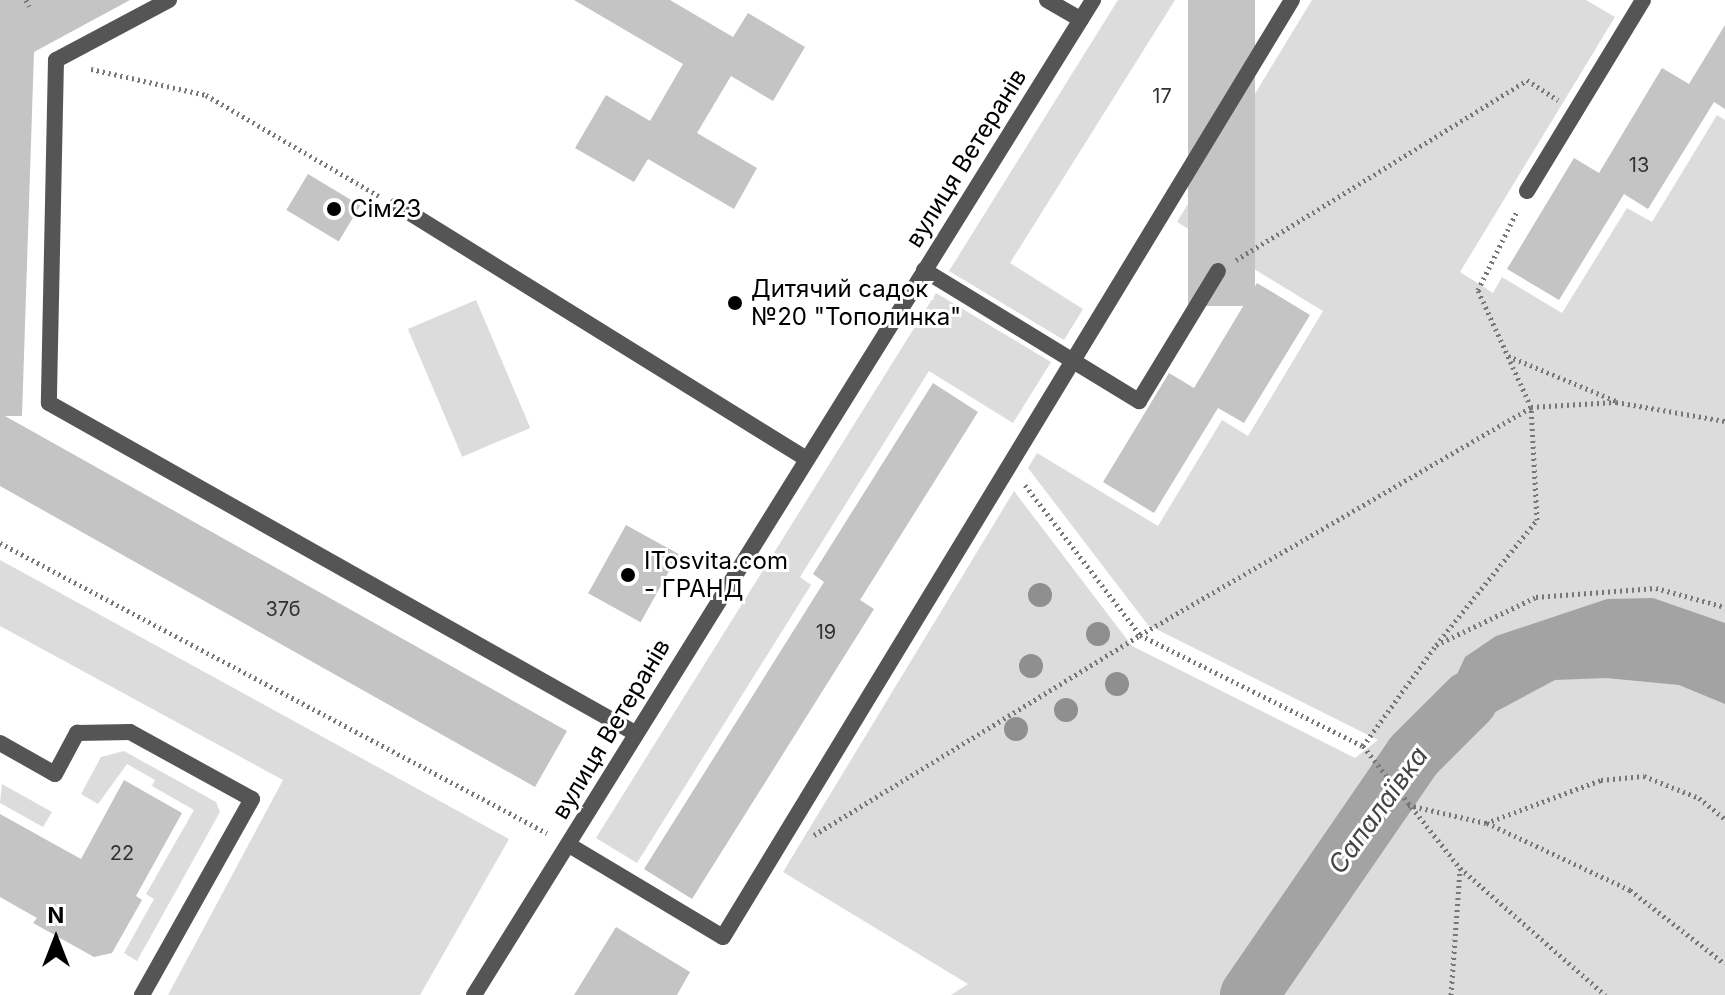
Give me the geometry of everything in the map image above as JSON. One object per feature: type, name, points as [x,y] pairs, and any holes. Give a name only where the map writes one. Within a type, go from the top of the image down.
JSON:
[{"type":"street","points":[[169,0],[56,60],[49,403],[635,733]]},
{"type":"street","points":[[1047,0],[1081,20]]},
{"type":"street","name":"вулиця Ветеранів","points":[[474,995],[1093,0]]},
{"type":"street","points":[[569,845],[723,937],[1292,0]]},
{"type":"street","points":[[1527,191],[1643,0]]},
{"type":"street","points":[[397,205],[807,459]]},
{"type":"street","points":[[924,270],[1139,401],[1218,271]]},
{"type":"street","points":[[0,743],[55,774],[77,733],[130,732],[252,799],[142,995]]},
{"type":"path","points":[[56,60],[206,95],[397,205]]},
{"type":"path","points":[[1218,271],[1527,80],[1576,111]]},
{"type":"path","points":[[1363,746],[1436,645],[1537,520],[1531,407],[1478,290],[1527,191]]},
{"type":"path","points":[[1508,356],[1616,402],[1725,421]]},
{"type":"path","points":[[808,839],[1140,635],[1531,407],[1616,402]]},
{"type":"path","points":[[1010,465],[1140,635],[1363,746],[1460,868],[1605,995]]},
{"type":"path","points":[[0,543],[569,845]]},
{"type":"path","points":[[1436,645],[1536,597],[1656,588],[1725,607]]},
{"type":"path","points":[[1486,823],[1601,780],[1644,776],[1699,798],[1725,819]]},
{"type":"path","points":[[1407,804],[1486,823],[1630,890],[1725,964]]},
{"type":"path","points":[[1451,995],[1460,868]]},
{"type":"shaded area","points":[[1118,0],[1175,0],[1010,263],[1083,309],[1064,340],[949,271]]},
{"type":"shaded area","points":[[1312,0],[1586,0],[1615,17],[1460,272],[1493,293],[1502,277],[1562,313],[1627,208],[1652,222],[1717,115],[1725,120],[1725,995],[951,995],[968,984],[783,872],[1014,491],[1132,646],[1355,758],[1378,740],[1148,625],[1028,468],[1037,453],[1158,526],[1222,420],[1248,436],[1323,311],[1177,222]]},
{"type":"shaded area","points":[[936,293],[1051,362],[1013,423],[929,371],[800,577],[811,585],[637,863],[596,838]]},
{"type":"shaded area","points":[[476,300],[530,428],[462,457],[408,329]]},
{"type":"shaded area","points":[[0,560],[509,839],[420,995],[168,995],[283,780],[0,626]]},
{"type":"shaded area","points":[[1653,598],[1725,623],[1725,704],[1679,685],[1606,678],[1555,680],[1413,756],[1397,732],[1446,698],[1465,657],[1496,636],[1607,599]]},
{"type":"shaded area","points":[[124,751],[216,802],[220,812],[137,961],[124,953],[154,899],[146,894],[194,810],[152,786],[155,780],[127,764],[98,804],[81,794],[101,757]]},
{"type":"shaded area","points":[[2,784],[52,812],[43,827],[0,803]]},
{"type":"building","points":[[0,0],[130,0],[34,52],[22,416],[5,416],[567,731],[535,787],[0,486]]},
{"type":"building","points":[[574,0],[670,0],[733,37],[748,13],[805,47],[773,101],[731,76],[697,133],[757,168],[734,209],[648,159],[634,182],[575,148],[606,95],[650,121],[683,64]]},
{"type":"building","points":[[1188,0],[1255,0],[1255,306],[1188,306]]},
{"type":"building","points":[[1725,25],[1725,109],[1714,102],[1648,209],[1624,194],[1559,300],[1507,269],[1574,158],[1599,173],[1662,68],[1689,84]]},
{"type":"building","points":[[308,174],[360,205],[339,241],[286,210]]},
{"type":"building","points":[[1257,283],[1310,315],[1244,423],[1218,408],[1154,513],[1103,482],[1169,373],[1194,388]]},
{"type":"building","points":[[933,383],[978,412],[860,600],[874,609],[692,899],[644,869],[824,582],[813,574]]},
{"type":"building","points":[[626,525],[678,554],[641,622],[588,593]]},
{"type":"building","points":[[124,780],[182,813],[136,896],[142,900],[112,953],[94,957],[33,923],[37,918],[0,897],[0,814],[81,859]]},
{"type":"building","points":[[616,927],[690,972],[677,995],[574,995]]},
{"type":"waterway","name":"Сапалаївка","points":[[1249,995],[1413,756],[1469,700]]},
{"type":"place","name":"Сім23","points":[[334,209]]},
{"type":"place","name":"Дитячий садок №20 \"Тополинка\"","points":[[735,303]]},
{"type":"place","name":"ITosvita.com - ГРАНД","points":[[628,575]]}]
